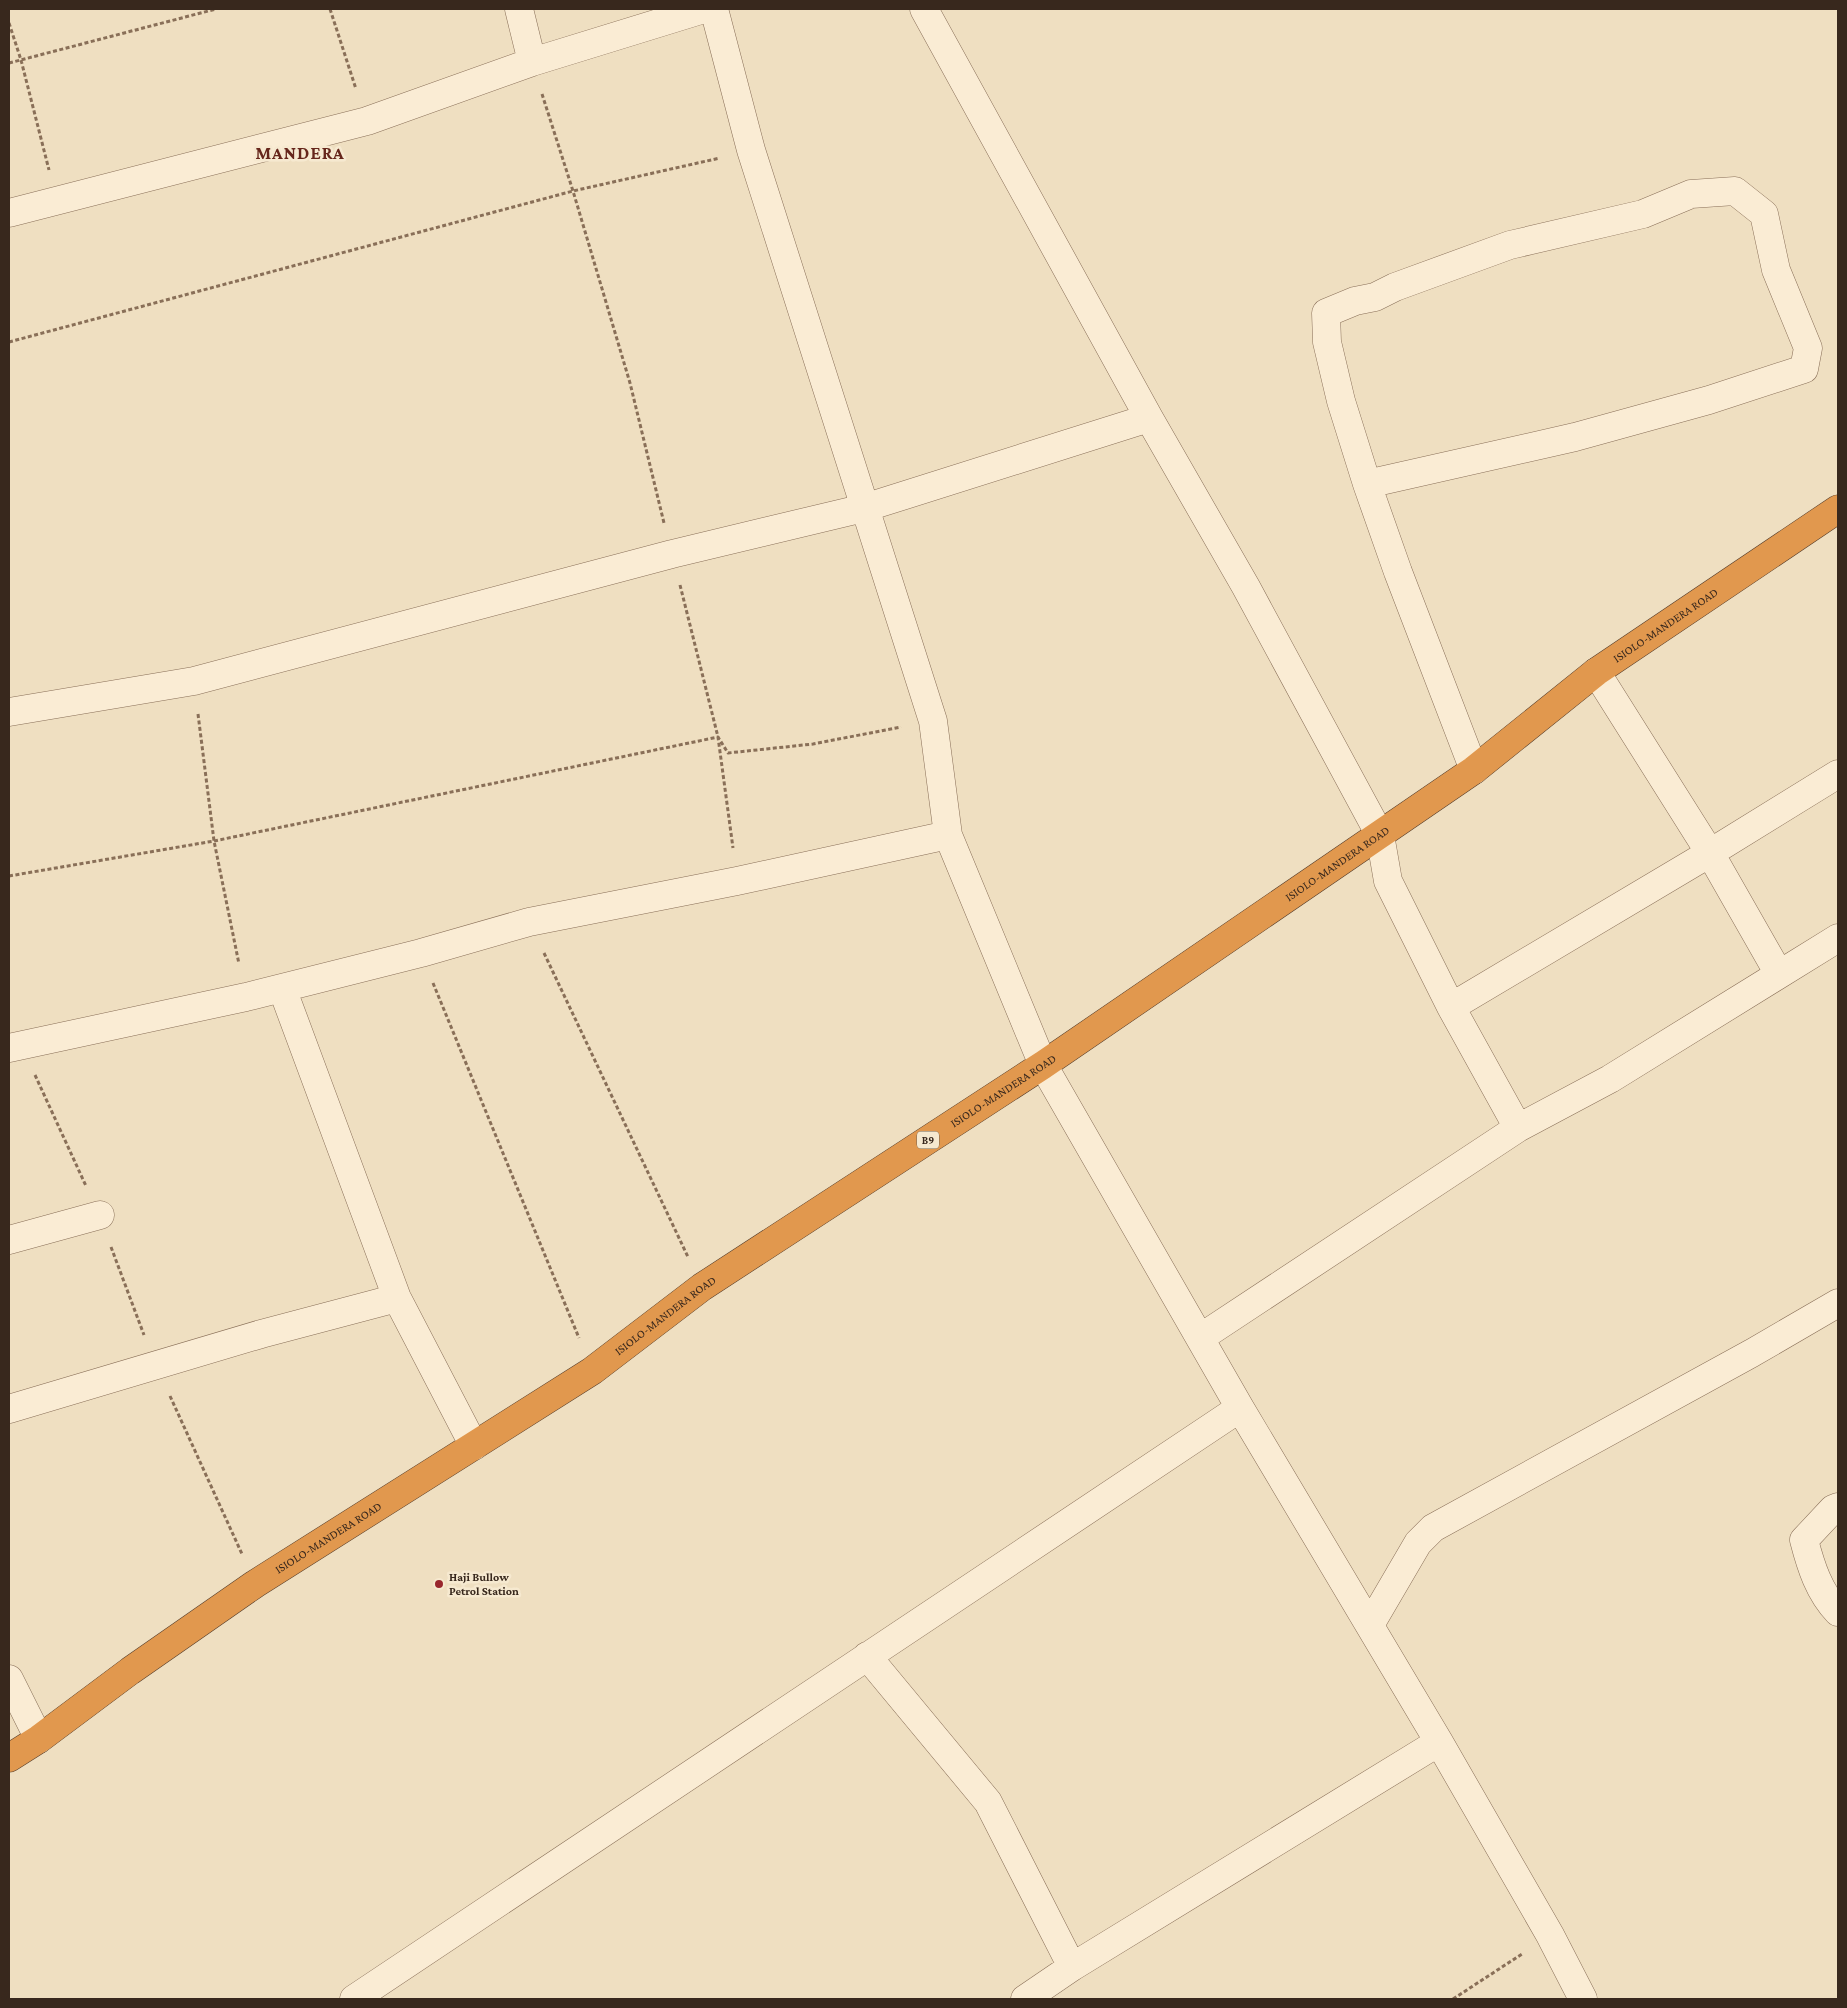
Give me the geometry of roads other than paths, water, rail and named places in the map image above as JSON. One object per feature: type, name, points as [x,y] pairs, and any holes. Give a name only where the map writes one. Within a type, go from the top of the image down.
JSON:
[{"type":"highway","name":"ISIOLO-MANDERA ROAD","points":[[9,1758],[39,1740],[130,1671],[255,1584],[592,1371],[702,1287],[1043,1065],[1380,835],[1474,770],[1596,672],[1838,509]]},
{"type":"street","points":[[519,9],[532,62]]},
{"type":"street","points":[[9,213],[367,121],[532,62],[704,9]]},
{"type":"street","points":[[714,9],[751,150],[933,721],[948,835],[1043,1065],[1240,1408],[1439,1742],[1550,1935],[1583,1999]]},
{"type":"street","points":[[924,9],[1149,418],[1246,587],[1380,835],[1388,881],[1450,1008],[1518,1128]]},
{"type":"street","points":[[1367,484],[1575,437],[1709,400],[1804,368],[1808,348],[1776,270],[1764,214],[1735,191],[1691,194],[1643,214],[1510,245],[1375,296],[1355,300],[1326,313],[1327,342],[1336,381],[1367,484],[1398,572],[1474,770]]},
{"type":"street","points":[[9,712],[194,680],[672,554],[864,508],[1149,418]]},
{"type":"street","points":[[1596,672],[1710,853],[1779,974]]},
{"type":"street","points":[[1450,1008],[1710,853],[1838,774]]},
{"type":"street","points":[[15,1047],[246,997],[421,953],[530,922],[737,881],[948,835]]},
{"type":"street","points":[[1200,1338],[1518,1128],[1610,1079],[1838,938]]},
{"type":"street","points":[[282,988],[397,1298],[474,1446]]},
{"type":"street","points":[[9,1240],[100,1216]]},
{"type":"street","points":[[9,1409],[156,1365],[397,1298]]},
{"type":"street","points":[[1370,1625],[1418,1543],[1433,1528],[1752,1353],[1838,1303]]},
{"type":"street","points":[[354,1999],[1240,1408]]},
{"type":"street","points":[[1838,1507],[1804,1540],[1811,1568],[1828,1602],[1838,1612]]},
{"type":"street","points":[[867,1656],[988,1802],[1072,1967]]},
{"type":"street","points":[[9,1679],[39,1740]]},
{"type":"street","points":[[1025,1999],[1072,1967],[1439,1742]]},
{"type":"place","name":"Haji Bullow Petrol Station","points":[[439,1584]]},
{"type":"district","name":"MANDERA","points":[[300,153]]}]
